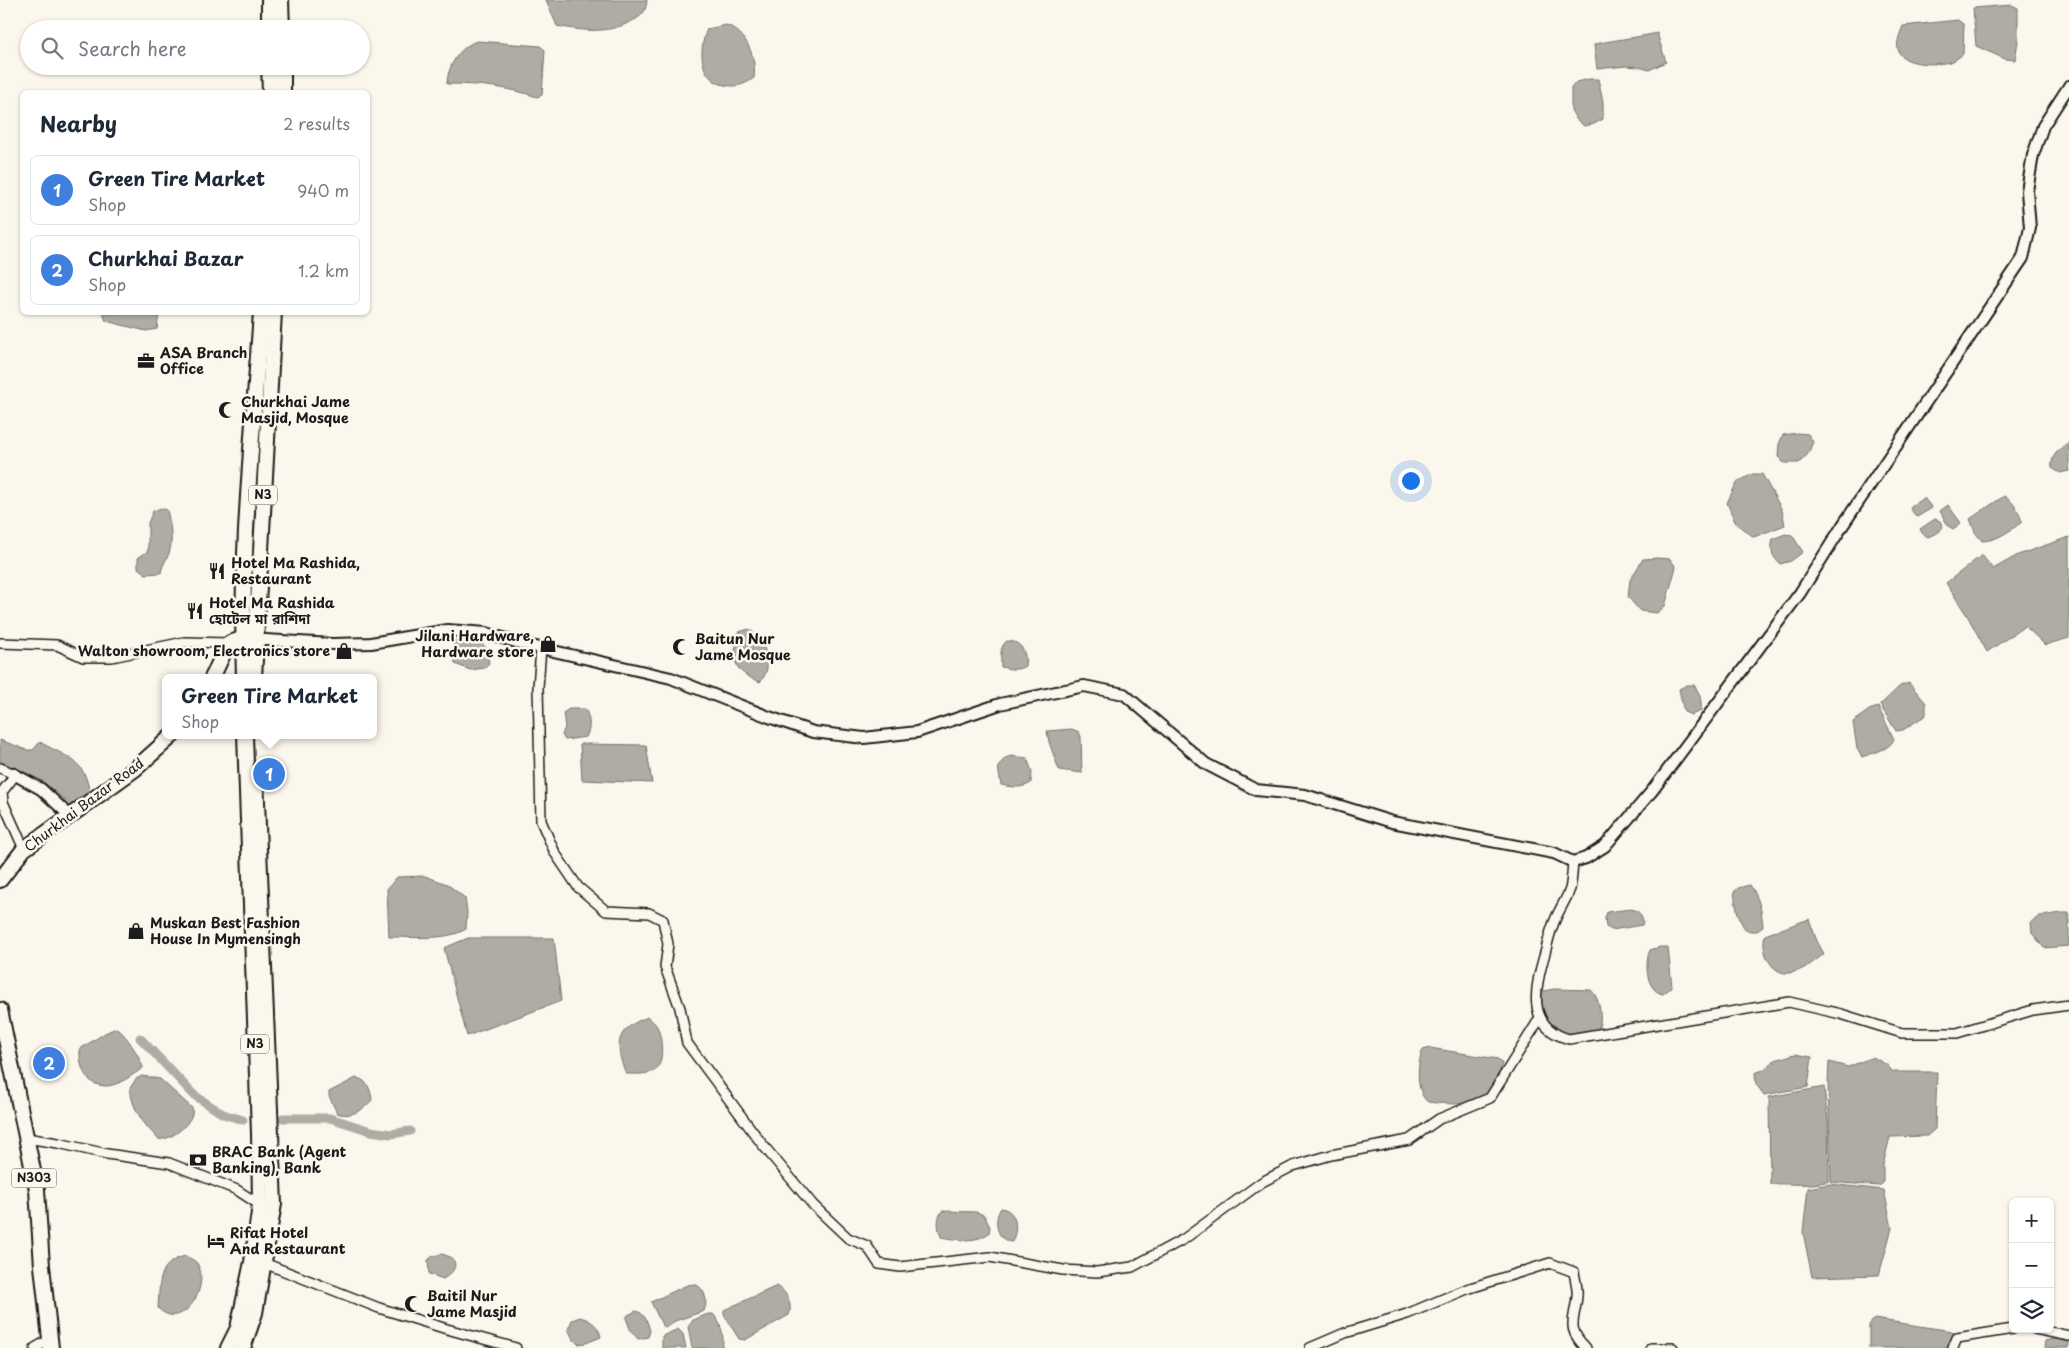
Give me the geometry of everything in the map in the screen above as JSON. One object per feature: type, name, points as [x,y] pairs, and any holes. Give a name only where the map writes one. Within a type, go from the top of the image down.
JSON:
[{"type":"highway","points":[[269,0],[269,20]]},
{"type":"highway","points":[[281,0],[282,20]]},
{"type":"highway","points":[[269,75],[270,90]]},
{"type":"highway","points":[[283,75],[283,90]]},
{"type":"highway","name":"N3","points":[[244,674],[242,640],[246,534],[261,315]]},
{"type":"highway","name":"N3","points":[[253,674],[242,640],[274,315]]},
{"type":"highway","points":[[214,674],[223,652],[242,640]]},
{"type":"highway","name":"Churkhai Bazar Road","points":[[0,880],[24,849],[68,815],[135,769],[169,739]]},
{"type":"highway","name":"N3","points":[[228,1348],[238,1328],[252,1262],[260,1205],[245,739]]},
{"type":"highway","name":"N3","points":[[244,1348],[255,1313],[274,1204],[264,1000],[255,739]]},
{"type":"highway","name":"N303","points":[[0,1010],[37,1190],[42,1266],[51,1344]]},
{"type":"street","points":[[0,644],[57,645],[83,657],[112,657],[184,642],[242,640],[371,644],[448,630],[486,633],[541,648],[672,678],[812,732],[864,738],[917,732],[1000,704],[1084,686],[1124,694],[1206,764],[1256,790],[1305,795],[1392,822],[1554,853],[1573,862],[1586,858],[1605,846],[1652,791],[1800,593],[1843,525],[2023,258],[2030,228],[2027,191],[2033,155],[2043,126],[2069,86]]},
{"type":"street","points":[[541,648],[538,687],[541,821],[555,853],[578,888],[606,911],[649,913],[663,920],[668,944],[664,967],[680,1008],[687,1043],[762,1144],[813,1205],[848,1238],[867,1246],[879,1264],[900,1267],[990,1257],[1097,1272],[1132,1267],[1184,1239],[1262,1182],[1293,1166],[1331,1155],[1409,1140],[1439,1119],[1490,1098],[1540,1018]]},
{"type":"street","points":[[0,768],[41,788],[68,815]]},
{"type":"street","points":[[12,773],[12,779],[2,792],[3,802],[24,849]]},
{"type":"street","points":[[1573,862],[1570,888],[1554,922],[1539,975],[1536,998],[1540,1018],[1546,1028],[1559,1036],[1569,1039],[1789,1002],[1841,1014],[1902,1033],[1958,1034],[2033,1010],[2069,1005]]},
{"type":"street","points":[[26,1138],[107,1154],[169,1163],[237,1190],[260,1205]]},
{"type":"street","points":[[264,1263],[379,1308],[516,1348]]},
{"type":"street","points":[[1310,1348],[1345,1333],[1407,1314],[1467,1289],[1550,1263],[1574,1272],[1578,1295],[1572,1319],[1575,1337],[1586,1348]]},
{"type":"street","points":[[1953,1348],[1957,1338],[2009,1330]]},
{"type":"street","points":[[2054,1333],[2069,1336]]},
{"type":"street","points":[[35,1348],[51,1344]]},
{"type":"street","points":[[1651,1348],[1673,1348]]},
{"type":"shaded area","points":[[546,0],[647,0],[644,11],[637,18],[621,26],[594,30],[557,26]]},
{"type":"shaded area","points":[[2012,5],[2018,8],[2018,41],[2015,60],[2005,59],[1976,46],[1973,8]]},
{"type":"shaded area","points":[[1958,20],[1964,25],[1963,54],[1954,61],[1938,64],[1915,62],[1902,57],[1899,52],[1899,35],[1903,26]]},
{"type":"shaded area","points":[[726,25],[739,33],[749,46],[752,54],[754,78],[746,83],[732,86],[721,84],[707,74],[704,66],[702,48],[707,29]]},
{"type":"shaded area","points":[[1657,33],[1666,62],[1649,70],[1626,66],[1597,69],[1594,45]]},
{"type":"shaded area","points":[[477,41],[540,46],[545,50],[542,95],[537,97],[493,87],[447,84],[449,71],[460,52]]},
{"type":"shaded area","points":[[1598,79],[1603,102],[1603,119],[1594,124],[1584,126],[1576,119],[1571,110],[1571,88],[1576,82]]},
{"type":"shaded area","points":[[104,315],[159,315],[157,329],[146,331],[106,321]]},
{"type":"shaded area","points":[[1808,434],[1813,442],[1808,454],[1799,463],[1784,463],[1778,457],[1779,444],[1783,435]]},
{"type":"shaded area","points":[[2069,442],[2069,471],[2060,473],[2052,468],[2052,460],[2059,450]]},
{"type":"shaded area","points":[[1753,474],[1762,474],[1782,510],[1785,525],[1754,537],[1736,524],[1727,503],[1737,482]]},
{"type":"shaded area","points":[[2004,496],[2016,507],[2022,522],[1998,537],[1982,541],[1975,532],[1970,519]]},
{"type":"shaded area","points":[[1924,498],[1932,508],[1917,517],[1910,509],[1912,505]]},
{"type":"shaded area","points":[[1948,505],[1961,523],[1953,529],[1948,526],[1940,511]]},
{"type":"shaded area","points":[[161,508],[167,510],[171,535],[170,550],[161,573],[146,574],[138,568],[138,558],[148,551],[148,523],[153,511]]},
{"type":"shaded area","points":[[1935,519],[1940,521],[1943,527],[1939,532],[1928,537],[1920,529]]},
{"type":"shaded area","points":[[1785,534],[1792,535],[1803,552],[1791,561],[1780,564],[1772,553],[1772,543],[1773,539]]},
{"type":"shaded area","points":[[2069,537],[2069,638],[2045,645],[2025,626],[1987,652],[1968,617],[1946,583],[1982,555],[1993,569],[2018,555]]},
{"type":"shaded area","points":[[1643,559],[1670,559],[1676,567],[1665,606],[1657,613],[1640,611],[1628,597],[1630,580]]},
{"type":"shaded area","points":[[749,629],[760,640],[766,654],[767,669],[760,682],[750,678],[736,663],[735,650],[739,632]]},
{"type":"shaded area","points":[[460,639],[480,641],[486,648],[489,663],[485,668],[470,670],[455,664],[453,641]]},
{"type":"shaded area","points":[[1007,641],[1020,645],[1024,652],[1025,666],[1022,668],[1010,669],[1001,667],[1002,649]]},
{"type":"shaded area","points":[[1909,683],[1926,703],[1926,715],[1903,730],[1896,731],[1880,705],[1900,686]]},
{"type":"shaded area","points":[[1687,685],[1694,685],[1701,700],[1701,711],[1691,715],[1684,712],[1679,689]]},
{"type":"shaded area","points":[[1878,707],[1894,739],[1889,746],[1862,757],[1857,749],[1853,722],[1869,710]]},
{"type":"shaded area","points":[[569,709],[585,709],[589,723],[586,737],[565,740],[562,735],[565,727],[563,713]]},
{"type":"shaded area","points":[[1072,729],[1079,732],[1081,737],[1082,773],[1059,770],[1049,742],[1047,731]]},
{"type":"shaded area","points":[[0,740],[27,750],[33,750],[40,742],[70,758],[81,768],[89,793],[82,801],[71,805],[41,780],[0,761]]},
{"type":"shaded area","points":[[580,744],[646,745],[652,783],[582,780]]},
{"type":"shaded area","points":[[1012,756],[1027,758],[1032,772],[1031,783],[1020,787],[1001,785],[998,767],[1005,758]]},
{"type":"shaded area","points":[[425,876],[447,884],[465,898],[467,912],[466,929],[458,933],[439,937],[389,937],[387,889],[397,877]]},
{"type":"shaded area","points":[[1750,885],[1760,904],[1762,915],[1763,927],[1757,931],[1747,931],[1741,923],[1734,892],[1738,888]]},
{"type":"shaded area","points":[[1636,910],[1639,913],[1643,922],[1642,925],[1612,930],[1606,927],[1605,918],[1607,912]]},
{"type":"shaded area","points":[[2069,913],[2069,946],[2044,948],[2032,933],[2031,922],[2040,916]]},
{"type":"shaded area","points":[[1809,919],[1824,954],[1799,971],[1783,973],[1777,970],[1768,960],[1764,948],[1765,935]]},
{"type":"shaded area","points":[[468,938],[554,938],[561,1001],[467,1036],[444,948]]},
{"type":"shaded area","points":[[1668,947],[1672,987],[1663,994],[1653,988],[1647,969],[1650,950]]},
{"type":"shaded area","points":[[1554,989],[1591,990],[1597,998],[1600,1009],[1600,1025],[1598,1029],[1585,1035],[1571,1035],[1558,1031],[1547,1023],[1541,1010],[1538,996],[1543,991]]},
{"type":"shaded area","points":[[648,1017],[656,1025],[659,1033],[662,1051],[660,1063],[651,1072],[626,1074],[620,1054],[620,1038],[630,1026]]},
{"type":"shaded area","points":[[116,1028],[132,1045],[143,1068],[125,1080],[110,1086],[98,1085],[88,1078],[82,1068],[80,1049]]},
{"type":"shaded area","points":[[1430,1048],[1498,1059],[1502,1063],[1491,1092],[1482,1099],[1467,1103],[1428,1102],[1421,1092],[1418,1077],[1419,1062],[1423,1050]]},
{"type":"shaded area","points":[[1795,1054],[1812,1057],[1808,1087],[1764,1095],[1756,1084],[1755,1073],[1763,1070],[1775,1060]]},
{"type":"shaded area","points":[[1873,1057],[1887,1065],[1893,1072],[1937,1072],[1935,1129],[1927,1136],[1890,1137],[1883,1165],[1883,1183],[1879,1186],[1831,1182],[1829,1062],[1848,1067]]},
{"type":"shaded area","points":[[142,1076],[160,1079],[192,1108],[190,1119],[175,1134],[158,1139],[136,1110],[130,1088],[136,1079]]},
{"type":"shaded area","points":[[356,1078],[366,1083],[371,1092],[372,1100],[365,1107],[352,1114],[337,1113],[329,1092]]},
{"type":"shaded area","points":[[1824,1087],[1828,1122],[1829,1181],[1807,1184],[1770,1184],[1769,1097]]},
{"type":"shaded area","points":[[1829,1184],[1884,1190],[1892,1228],[1879,1275],[1812,1277],[1803,1232],[1808,1188]]},
{"type":"shaded area","points":[[1001,1208],[1007,1210],[1014,1217],[1016,1226],[1012,1242],[1002,1238],[997,1229],[997,1218]]},
{"type":"shaded area","points":[[942,1211],[976,1212],[984,1215],[990,1227],[989,1233],[972,1239],[959,1240],[941,1237],[938,1224]]},
{"type":"shaded area","points":[[442,1254],[452,1259],[455,1265],[448,1276],[443,1279],[429,1274],[428,1260],[433,1256]]},
{"type":"shaded area","points":[[185,1256],[197,1263],[201,1274],[197,1295],[192,1305],[184,1311],[176,1315],[167,1314],[158,1308],[162,1275],[169,1264]]},
{"type":"shaded area","points":[[695,1284],[704,1292],[706,1304],[704,1311],[675,1321],[665,1327],[662,1325],[651,1302],[687,1285]]},
{"type":"shaded area","points":[[777,1286],[784,1291],[788,1299],[789,1315],[745,1340],[739,1339],[724,1315],[724,1310]]},
{"type":"shaded area","points":[[636,1311],[644,1316],[647,1322],[650,1331],[648,1337],[638,1339],[630,1329],[626,1318]]},
{"type":"shaded area","points":[[713,1314],[720,1325],[723,1335],[722,1348],[692,1348],[688,1327],[693,1320]]},
{"type":"shaded area","points":[[580,1317],[594,1324],[601,1337],[578,1344],[568,1329],[572,1320]]},
{"type":"shaded area","points":[[1874,1319],[1952,1331],[1954,1333],[1954,1343],[1952,1348],[1869,1348],[1869,1325]]},
{"type":"shaded area","points":[[678,1329],[683,1334],[686,1348],[662,1348],[662,1336]]},
{"type":"shaded area","points":[[2052,1339],[2069,1340],[2069,1348],[2044,1348],[2045,1341]]},
{"type":"waterway","points":[[140,1038],[194,1095],[223,1114],[243,1120]]},
{"type":"waterway","points":[[283,1118],[330,1118],[371,1131],[391,1134],[410,1131]]},
{"type":"place","name":"ASA Branch Office","points":[[146,361]]},
{"type":"place","name":"Churkhai Jame Masjid, Mosque","points":[[227,410]]},
{"type":"place","name":"Hotel Ma Rashida, Restaurant","points":[[217,571]]},
{"type":"place","name":"Hotel Ma Rashida হোটেল মা রাশিদা","points":[[195,611]]},
{"type":"place","name":"Jilani Hardware, Hardware store","points":[[548,644]]},
{"type":"place","name":"Baitun Nur Jame Mosque","points":[[681,647]]},
{"type":"place","name":"Walton showroom, Electronics store","points":[[344,651]]},
{"type":"place","name":"Green Tire Market","points":[[269,774]]},
{"type":"place","name":"Muskan Best Fashion House In Mymensingh","points":[[136,931]]},
{"type":"place","name":"Churkhai Bazar","points":[[49,1063]]},
{"type":"place","name":"BRAC Bank (Agent Banking), Bank","points":[[198,1160]]},
{"type":"place","name":"Rifat Hotel And Restaurant","points":[[216,1241]]},
{"type":"place","name":"Baitil Nur Jame Masjid","points":[[413,1304]]}]
